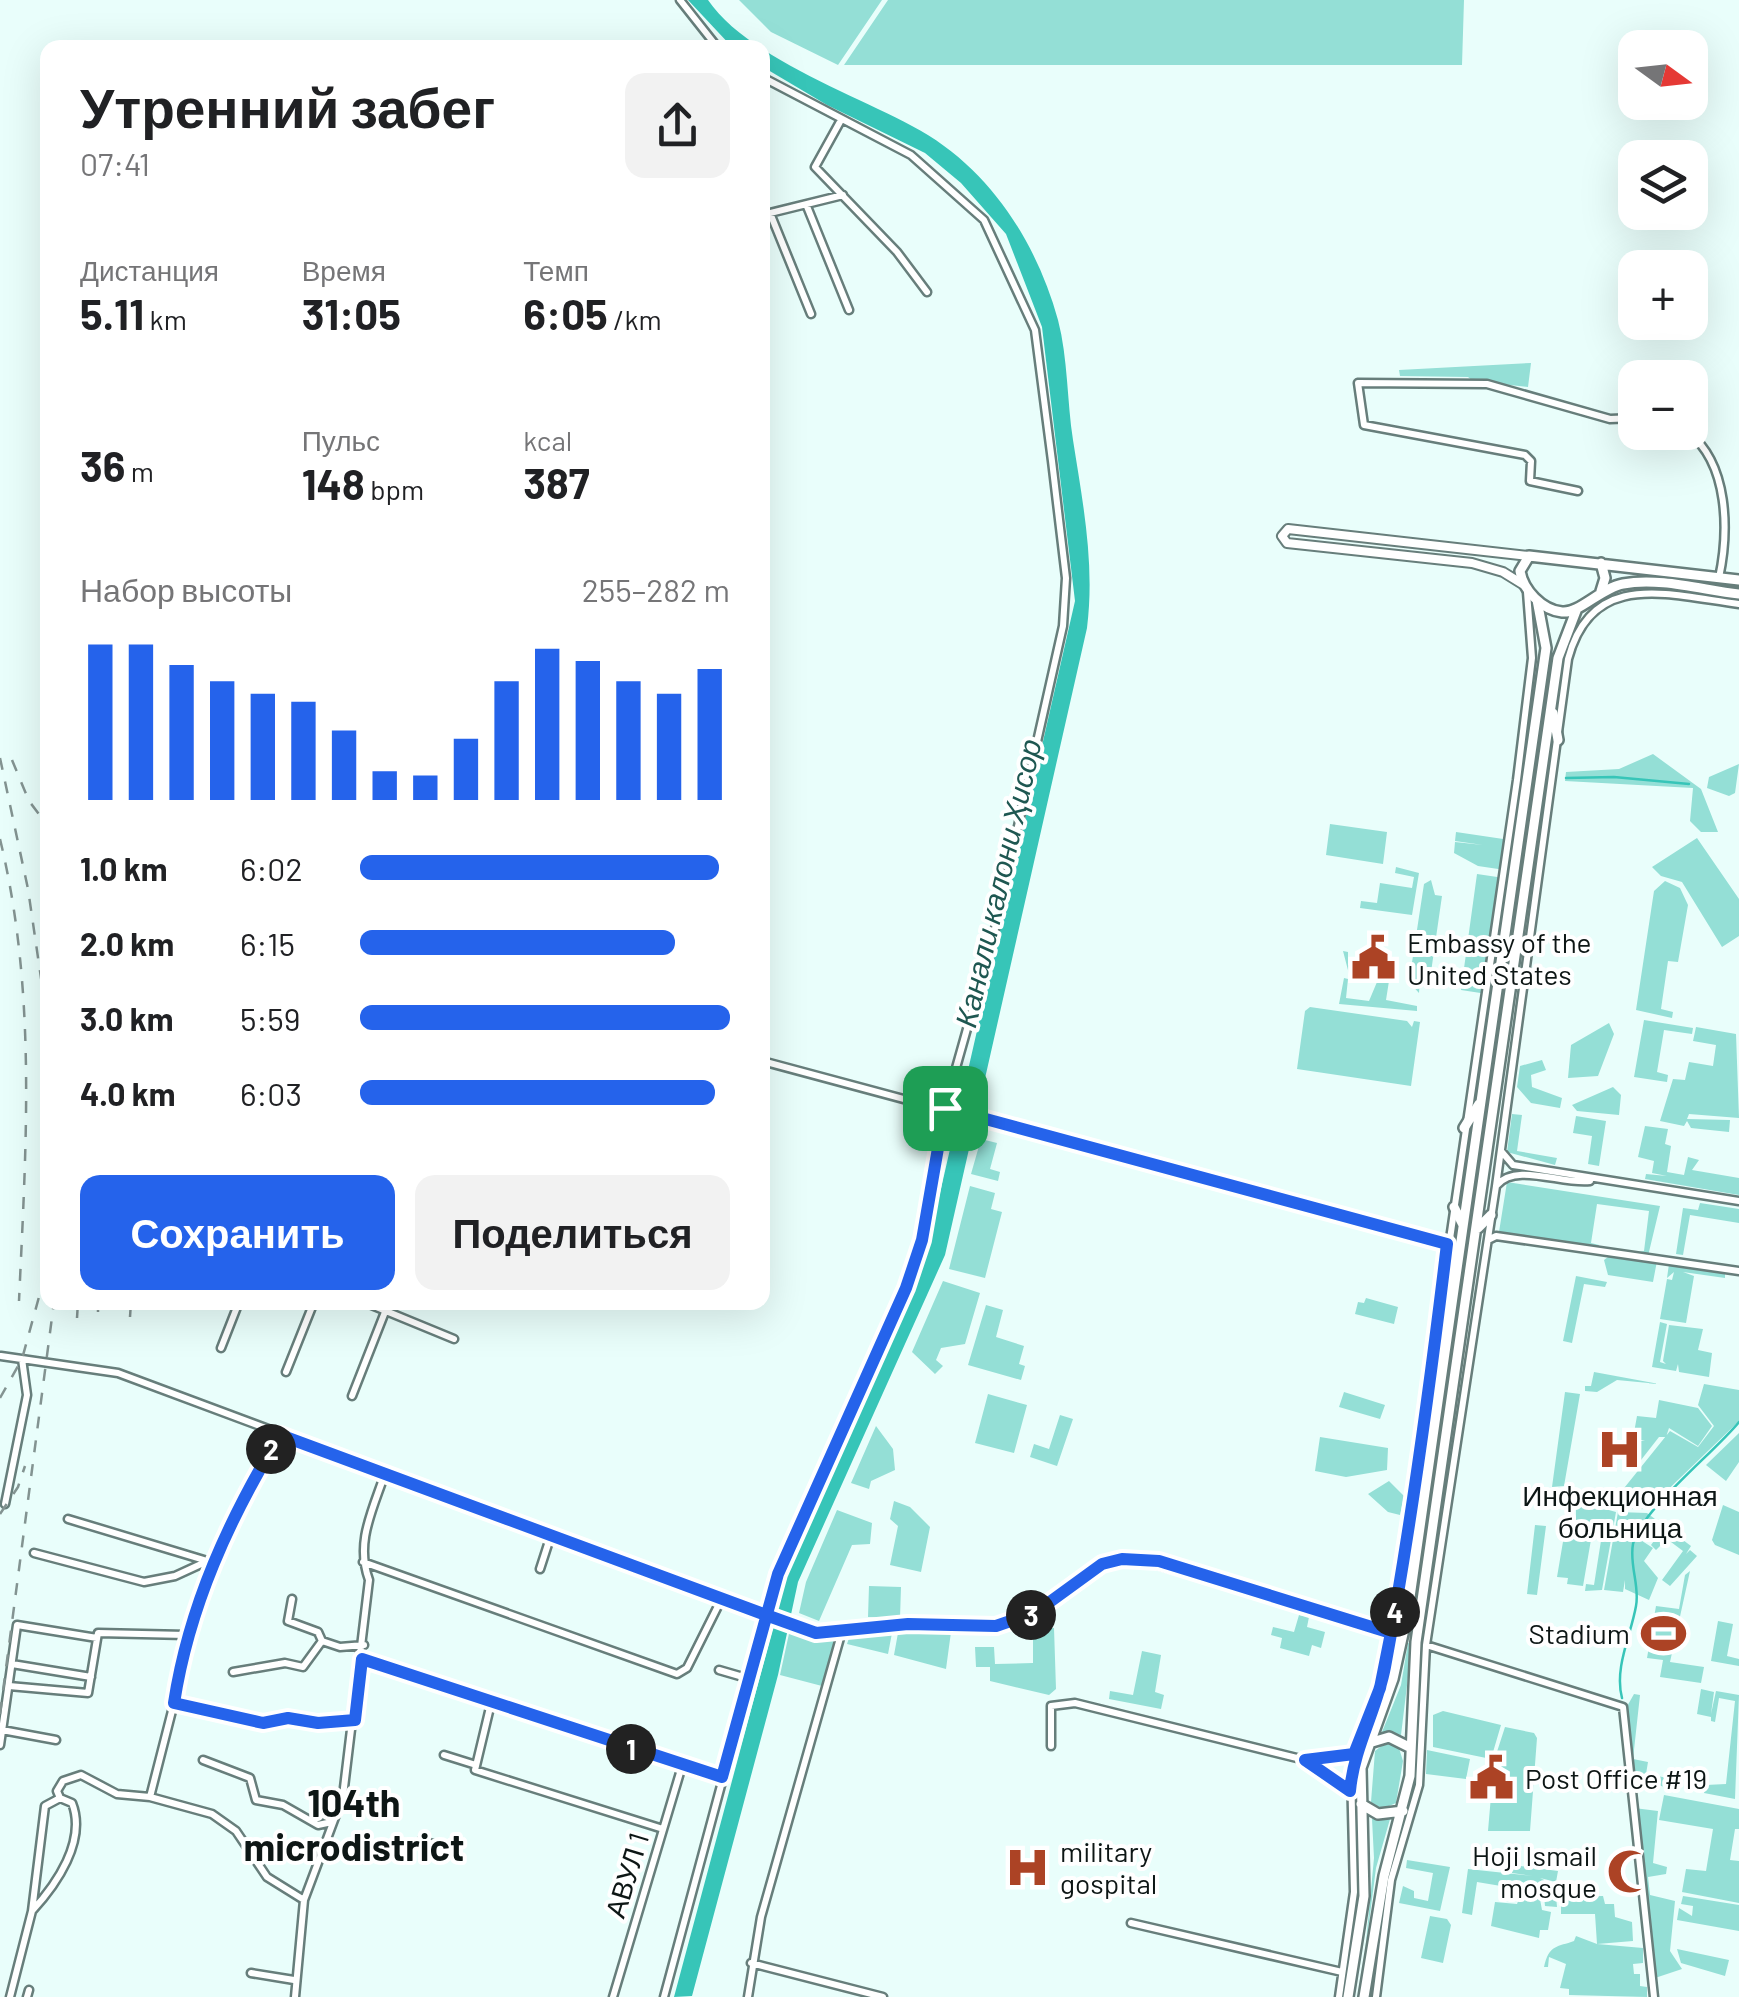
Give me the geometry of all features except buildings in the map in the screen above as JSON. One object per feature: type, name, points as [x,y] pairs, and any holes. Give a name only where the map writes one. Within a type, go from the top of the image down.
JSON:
[{"type":"highway","points":[[1576,610],[1549,609],[1537,600],[1520,571],[1529,556],[1739,580]]},
{"type":"highway","points":[[1600,591],[1604,578],[1601,563]]},
{"type":"highway","points":[[1368,1995],[1384,1876],[1403,1811],[1422,1606],[1560,641],[1576,610],[1600,591],[1635,583],[1739,594]]},
{"type":"highway","points":[[1345,1995],[1364,1896],[1361,1768],[1393,1680],[1408,1611],[1546,648],[1537,600]]},
{"type":"highway","points":[[1551,706],[1558,740]]},
{"type":"highway","points":[[1464,1128],[1481,1102]]},
{"type":"highway","points":[[1495,1104],[1505,1118]]},
{"type":"highway","points":[[1454,1207],[1464,1225]]},
{"type":"highway","points":[[1476,1230],[1491,1214]]},
{"type":"highway","points":[[1446,1345],[1460,1347]]},
{"type":"highway","points":[[1422,1606],[1431,1618]]},
{"type":"highway","points":[[1396,1608],[1408,1611]]},
{"type":"highway","points":[[1368,1744],[1389,1736],[1411,1748]]},
{"type":"highway","points":[[1361,1804],[1378,1814],[1403,1811]]},
{"type":"main road","points":[[1526,587],[1487,566],[1287,543],[1282,538],[1286,530],[1333,533],[1529,556]]},
{"type":"main road","points":[[1332,548],[1333,533]]},
{"type":"street","points":[[680,0],[712,40]]},
{"type":"street","points":[[664,1997],[766,1615],[786,1555],[906,1288],[922,1240],[949,1108],[994,933],[1063,626],[1066,578],[1035,330],[997,242],[968,203],[911,156],[770,81]]},
{"type":"street","points":[[841,120],[814,163],[897,252],[927,292]]},
{"type":"street","points":[[770,213],[844,195]]},
{"type":"street","points":[[806,204],[849,310]]},
{"type":"street","points":[[770,223],[811,314]]},
{"type":"street","points":[[1578,490],[1530,481],[1531,461],[1525,455],[1364,425],[1361,381],[1487,384],[1618,419]]},
{"type":"street","points":[[1707,450],[1711,454],[1726,537],[1719,578]]},
{"type":"street","points":[[1345,1995],[1342,1972],[1354,1892],[1350,1791],[1354,1754],[1380,1688],[1396,1608],[1464,1128],[1505,874],[1532,658],[1533,632],[1526,587]]},
{"type":"street","points":[[1368,1995],[1391,1880],[1419,1785],[1426,1645],[1574,636],[1597,607],[1629,594],[1739,604]]},
{"type":"street","points":[[770,1062],[1447,1244]]},
{"type":"street","points":[[1500,1150],[1513,1165],[1739,1201]]},
{"type":"street","points":[[1496,1186],[1502,1179],[1518,1174],[1568,1183],[1600,1179]]},
{"type":"street","points":[[1487,1241],[1496,1236],[1739,1271]]},
{"type":"street","points":[[221,1348],[235,1310]]},
{"type":"street","points":[[286,1372],[311,1310]]},
{"type":"street","points":[[382,1310],[454,1339]]},
{"type":"street","points":[[352,1396],[386,1312]]},
{"type":"street","points":[[0,1358],[99,1367],[816,1633],[908,1624],[996,1626],[1018,1621],[1102,1564],[1138,1559],[1159,1561],[1391,1633]]},
{"type":"street","points":[[5,1504],[27,1395],[22,1359]]},
{"type":"street","points":[[150,1797],[174,1703],[186,1635],[209,1559],[280,1435]]},
{"type":"street","points":[[295,1997],[304,1900],[343,1796],[364,1645],[369,1580],[363,1562],[364,1536],[385,1473]]},
{"type":"street","points":[[68,1519],[209,1559]]},
{"type":"street","points":[[540,1569],[551,1535]]},
{"type":"street","points":[[34,1553],[144,1582],[175,1576],[209,1559]]},
{"type":"street","points":[[363,1562],[677,1674],[688,1668],[722,1598]]},
{"type":"street","points":[[292,1599],[288,1620],[318,1632],[322,1641],[340,1647],[364,1645]]},
{"type":"street","points":[[0,1744],[17,1624],[98,1638]]},
{"type":"street","points":[[748,1997],[751,1963],[842,1631]]},
{"type":"street","points":[[9,1686],[77,1695],[88,1692],[98,1633],[186,1635]]},
{"type":"street","points":[[233,1672],[285,1663],[303,1667],[322,1641]]},
{"type":"street","points":[[1426,1645],[1623,1707],[1654,1997]]},
{"type":"street","points":[[362,1659],[722,1777]]},
{"type":"street","points":[[12,1664],[91,1677]]},
{"type":"street","points":[[719,1670],[750,1678]]},
{"type":"street","points":[[492,1699],[475,1770],[534,1792],[663,1829]]},
{"type":"street","points":[[174,1703],[263,1723],[288,1718],[318,1723],[355,1720]]},
{"type":"street","points":[[1051,1746],[1052,1706],[1075,1704],[1305,1760],[1354,1754]]},
{"type":"street","points":[[2,1730],[56,1740]]},
{"type":"street","points":[[444,1756],[476,1765]]},
{"type":"street","points":[[203,1760],[250,1778],[256,1800],[283,1805],[318,1825],[333,1822]]},
{"type":"street","points":[[1305,1760],[1350,1791]]},
{"type":"street","name":"АВУЛ 1","points":[[613,1997],[682,1766]]},
{"type":"street","points":[[32,1911],[57,1883],[72,1839],[76,1814],[72,1803],[60,1798],[58,1792],[63,1781],[81,1775],[116,1794],[194,1806],[226,1822],[267,1877],[304,1900]]},
{"type":"street","points":[[10,1997],[32,1911],[45,1806],[60,1798]]},
{"type":"street","points":[[421,1840],[455,1849]]},
{"type":"street","points":[[1131,1923],[1342,1972]]},
{"type":"street","points":[[751,1963],[884,1997]]},
{"type":"street","points":[[251,1973],[294,1980]]},
{"type":"shaded area","points":[[688,0],[708,0],[749,40],[725,40]]},
{"type":"shaded area","points":[[739,0],[882,0],[838,65],[771,32]]},
{"type":"shaded area","points":[[888,0],[1464,0],[1462,65],[844,65]]},
{"type":"shaded area","points":[[770,53],[939,142],[985,183],[1022,234],[1048,290],[1061,335],[1087,534],[1089,604],[1087,628],[945,1255],[798,1582],[778,1675],[692,1996],[674,1997],[795,1546],[927,1250],[1075,601],[1042,327],[1006,234],[961,183],[925,153],[827,105],[770,71]]},
{"type":"shaded area","points":[[1531,363],[1528,387],[1473,381],[1468,377],[1400,376],[1399,370]]},
{"type":"shaded area","points":[[1653,754],[1701,789],[1718,832],[1701,832],[1690,821],[1693,788],[1565,781],[1566,772],[1619,769]]},
{"type":"shaded area","points":[[1739,764],[1735,793],[1729,796],[1707,788],[1709,777]]},
{"type":"shaded area","points":[[1330,824],[1387,832],[1383,864],[1326,855]]},
{"type":"shaded area","points":[[1456,832],[1510,840],[1505,870],[1478,866],[1454,853],[1455,842],[1483,845],[1455,841]]},
{"type":"shaded area","points":[[1697,838],[1739,899],[1739,936],[1722,947],[1682,882],[1661,876],[1652,867]]},
{"type":"shaded area","points":[[1396,867],[1419,873],[1412,915],[1360,908],[1361,901],[1377,903],[1380,883],[1412,888],[1414,877],[1395,873]]},
{"type":"shaded area","points":[[1477,874],[1504,878],[1487,994],[1461,990]]},
{"type":"shaded area","points":[[1431,880],[1435,895],[1442,896],[1430,979],[1420,979],[1419,993],[1409,982],[1424,884]]},
{"type":"shaded area","points":[[1665,881],[1680,888],[1688,905],[1678,962],[1668,961],[1661,1009],[1673,1012],[1672,1018],[1636,1010],[1654,891]]},
{"type":"shaded area","points":[[1343,951],[1348,952],[1348,965],[1387,971],[1386,978],[1378,981],[1389,981],[1386,1000],[1417,1006],[1417,1011],[1339,1004],[1344,978],[1348,979],[1346,998],[1369,1001],[1377,982],[1349,974]]},
{"type":"shaded area","points":[[1310,1007],[1407,1021],[1412,1027],[1414,1021],[1420,1022],[1411,1086],[1297,1069],[1305,1011]]},
{"type":"shaded area","points":[[1644,1020],[1693,1028],[1692,1034],[1664,1030],[1657,1072],[1668,1075],[1667,1082],[1634,1077]]},
{"type":"shaded area","points":[[1609,1023],[1614,1034],[1598,1076],[1568,1078],[1571,1045]]},
{"type":"shaded area","points":[[1696,1027],[1736,1034],[1739,1118],[1689,1114],[1687,1119],[1730,1120],[1729,1132],[1691,1128],[1687,1121],[1684,1126],[1660,1121],[1673,1079],[1685,1080],[1689,1062],[1713,1066],[1716,1045],[1693,1041]]},
{"type":"shaded area","points":[[1542,1060],[1546,1070],[1531,1075],[1532,1087],[1562,1098],[1560,1108],[1531,1103],[1517,1087],[1520,1066]]},
{"type":"shaded area","points":[[1613,1087],[1621,1095],[1619,1115],[1577,1111],[1572,1105]]},
{"type":"shaded area","points":[[1512,1114],[1522,1115],[1517,1151],[1557,1158],[1555,1165],[1507,1152]]},
{"type":"shaded area","points":[[1576,1116],[1606,1121],[1599,1166],[1588,1164],[1592,1136],[1573,1133]]},
{"type":"shaded area","points":[[1645,1126],[1668,1129],[1665,1144],[1671,1146],[1667,1172],[1684,1175],[1688,1157],[1699,1160],[1692,1170],[1739,1178],[1739,1195],[1645,1179],[1646,1174],[1667,1176],[1652,1173],[1654,1161],[1638,1157]]},
{"type":"shaded area","points":[[981,1139],[997,1143],[990,1169],[1000,1172],[998,1181],[971,1174]]},
{"type":"shaded area","points":[[1507,1182],[1660,1206],[1648,1256],[1631,1253],[1644,1251],[1649,1211],[1597,1204],[1591,1243],[1599,1245],[1598,1249],[1499,1232]]},
{"type":"shaded area","points":[[970,1186],[995,1193],[991,1209],[1002,1212],[985,1278],[949,1269]]},
{"type":"shaded area","points":[[1700,1203],[1739,1209],[1739,1223],[1690,1215],[1683,1255],[1676,1254],[1683,1208],[1698,1210]]},
{"type":"shaded area","points":[[1612,1254],[1657,1261],[1653,1282],[1608,1275],[1604,1260]]},
{"type":"shaded area","points":[[1669,1264],[1725,1272],[1725,1278],[1683,1272],[1694,1276],[1686,1323],[1660,1319],[1667,1279],[1672,1280],[1674,1272],[1667,1278]]},
{"type":"shaded area","points":[[1576,1276],[1607,1282],[1605,1287],[1584,1284],[1572,1343],[1563,1341]]},
{"type":"shaded area","points":[[943,1281],[980,1293],[965,1344],[941,1348],[936,1360],[943,1366],[935,1374],[912,1352]]},
{"type":"shaded area","points":[[1366,1298],[1398,1307],[1394,1324],[1355,1314],[1358,1302],[1364,1303]]},
{"type":"shaded area","points":[[986,1305],[1003,1310],[996,1337],[1024,1346],[1019,1364],[1025,1366],[1021,1380],[968,1365]]},
{"type":"shaded area","points":[[1660,1322],[1667,1324],[1660,1362],[1666,1364],[1663,1361],[1669,1325],[1703,1329],[1698,1350],[1712,1353],[1709,1377],[1679,1372],[1678,1364],[1676,1371],[1652,1367]]},
{"type":"shaded area","points":[[1594,1372],[1659,1384],[1617,1380],[1597,1392],[1585,1391],[1585,1386],[1591,1386]]},
{"type":"shaded area","points":[[1704,1384],[1739,1390],[1739,1421],[1648,1509],[1608,1508],[1670,1431],[1698,1447],[1714,1426],[1698,1405]]},
{"type":"shaded area","points":[[1344,1392],[1385,1405],[1380,1419],[1339,1407]]},
{"type":"shaded area","points":[[1565,1392],[1580,1394],[1564,1486],[1552,1487]]},
{"type":"shaded area","points":[[988,1394],[1027,1405],[1014,1453],[975,1443]]},
{"type":"shaded area","points":[[1659,1400],[1698,1408],[1712,1426],[1698,1446],[1669,1428],[1666,1437],[1659,1437],[1634,1469],[1628,1467],[1633,1441],[1645,1441],[1633,1438],[1637,1416],[1656,1418]]},
{"type":"shaded area","points":[[1060,1415],[1073,1419],[1057,1466],[1030,1457],[1034,1444],[1049,1449]]},
{"type":"shaded area","points":[[876,1426],[893,1449],[895,1470],[871,1481],[869,1489],[851,1483]]},
{"type":"shaded area","points":[[1739,1433],[1739,1462],[1726,1481],[1706,1465]]},
{"type":"shaded area","points":[[1320,1437],[1388,1448],[1387,1470],[1346,1477],[1315,1471]]},
{"type":"shaded area","points":[[1389,1481],[1404,1496],[1400,1515],[1388,1512],[1368,1494]]},
{"type":"shaded area","points":[[894,1501],[910,1507],[930,1527],[921,1572],[890,1565],[898,1526],[890,1519]]},
{"type":"shaded area","points":[[1576,1501],[1616,1512],[1602,1590],[1585,1591],[1586,1584],[1594,1585],[1603,1528],[1576,1520]]},
{"type":"shaded area","points":[[1723,1505],[1739,1512],[1739,1555],[1712,1540]]},
{"type":"shaded area","points":[[837,1510],[872,1523],[870,1544],[852,1545],[819,1621],[799,1613],[806,1582]]},
{"type":"shaded area","points":[[1618,1512],[1647,1513],[1691,1546],[1686,1554],[1690,1550],[1697,1556],[1670,1586],[1662,1580],[1683,1551],[1667,1539],[1656,1550],[1651,1545],[1659,1534],[1650,1526],[1639,1539],[1653,1548],[1644,1561],[1658,1578],[1649,1600],[1625,1589],[1625,1580],[1623,1592],[1604,1590]]},
{"type":"shaded area","points":[[1566,1524],[1593,1528],[1583,1586],[1567,1584],[1568,1578],[1557,1577]]},
{"type":"shaded area","points":[[1535,1525],[1546,1526],[1537,1595],[1527,1594]]},
{"type":"shaded area","points":[[1690,1571],[1670,1662],[1704,1667],[1701,1683],[1660,1677],[1663,1660],[1647,1658],[1656,1606],[1679,1609],[1685,1575]]},
{"type":"shaded area","points":[[869,1586],[901,1587],[900,1618],[868,1617]]},
{"type":"shaded area","points":[[1299,1615],[1309,1617],[1307,1627],[1325,1632],[1321,1648],[1312,1645],[1309,1656],[1280,1648],[1282,1638],[1271,1635],[1273,1627],[1294,1632]]},
{"type":"shaded area","points":[[1718,1621],[1733,1624],[1727,1656],[1739,1659],[1739,1666],[1711,1661]]},
{"type":"shaded area","points":[[1054,1628],[1056,1689],[1049,1695],[990,1681],[990,1667],[976,1667],[975,1647],[994,1647],[995,1664],[1033,1663],[1033,1629]]},
{"type":"shaded area","points":[[790,1629],[834,1641],[822,1686],[780,1675]]},
{"type":"shaded area","points":[[951,1632],[946,1669],[894,1655],[898,1633]]},
{"type":"shaded area","points":[[892,1633],[888,1654],[847,1644],[850,1635]]},
{"type":"shaded area","points":[[1408,1643],[1412,1644],[1401,1735],[1382,1732],[1401,1685]]},
{"type":"shaded area","points":[[1142,1651],[1161,1655],[1155,1692],[1164,1695],[1161,1709],[1109,1699],[1110,1691],[1133,1695]]},
{"type":"shaded area","points":[[1701,1689],[1714,1692],[1711,1714],[1716,1691],[1739,1695],[1735,1799],[1704,1793],[1706,1785],[1726,1784],[1735,1701],[1719,1698],[1715,1722],[1711,1721],[1711,1717],[1697,1714]]},
{"type":"shaded area","points":[[1634,1694],[1640,1695],[1633,1759],[1648,1762],[1646,1774],[1679,1780],[1677,1789],[1645,1783],[1646,1776],[1632,1773],[1625,1710]]},
{"type":"shaded area","points":[[1443,1711],[1501,1725],[1491,1759],[1433,1747],[1433,1715]]},
{"type":"shaded area","points":[[1505,1727],[1534,1733],[1537,1738],[1530,1831],[1488,1831],[1494,1761]]},
{"type":"shaded area","points":[[1388,1741],[1398,1745],[1403,1761],[1396,1803],[1382,1809],[1371,1802],[1375,1751]]},
{"type":"shaded area","points":[[1427,1750],[1470,1759],[1466,1779],[1426,1774]]},
{"type":"shaded area","points":[[1664,1795],[1739,1809],[1739,1829],[1735,1829],[1730,1860],[1739,1861],[1739,1903],[1682,1892],[1686,1869],[1706,1871],[1713,1829],[1659,1820]]},
{"type":"shaded area","points":[[1634,1808],[1658,1811],[1653,1863],[1667,1867],[1666,1874],[1648,1877],[1650,1895],[1675,1901],[1670,1951],[1682,1969],[1655,1978]]},
{"type":"shaded area","points":[[1372,1819],[1390,1819],[1376,1868],[1365,1953],[1374,1858]]},
{"type":"shaded area","points":[[1407,1860],[1450,1867],[1440,1911],[1399,1903],[1403,1886],[1414,1891],[1414,1898],[1428,1901],[1433,1873],[1406,1868]]},
{"type":"shaded area","points":[[1513,1865],[1558,1871],[1556,1882],[1540,1878],[1555,1885],[1557,1907],[1545,1906],[1543,1886],[1515,1881],[1513,1888],[1477,1882],[1472,1915],[1462,1913],[1468,1869],[1533,1876],[1512,1873]]},
{"type":"shaded area","points":[[1520,1896],[1540,1899],[1542,1910],[1551,1912],[1548,1930],[1540,1930],[1539,1938],[1491,1926],[1495,1902],[1517,1904]]},
{"type":"shaded area","points":[[1603,1896],[1605,1904],[1614,1904],[1615,1917],[1632,1922],[1633,1941],[1597,1944],[1595,1914],[1561,1914],[1561,1897]]},
{"type":"shaded area","points":[[1683,1896],[1739,1905],[1739,1931],[1677,1920],[1679,1908],[1692,1916],[1693,1906],[1681,1904]]},
{"type":"shaded area","points":[[1430,1916],[1447,1919],[1451,1925],[1443,1963],[1421,1958]]},
{"type":"shaded area","points":[[1576,1936],[1597,1944],[1643,1948],[1643,1963],[1633,1964],[1634,1974],[1640,1974],[1640,1986],[1647,1987],[1647,1997],[1569,1995],[1569,1989],[1560,1988],[1566,1964],[1549,1957],[1548,1967],[1544,1967],[1551,1950],[1574,1941]]},
{"type":"shaded area","points":[[1677,1949],[1729,1960],[1725,1976],[1681,1963]]},
{"type":"waterway","points":[[1566,778],[1614,777],[1689,784]]},
{"type":"waterway","points":[[1622,1698],[1622,1663],[1637,1598],[1633,1544],[1649,1515],[1739,1422]]},
{"type":"railway","points":[[0,758],[28,889],[40,971]]},
{"type":"railway","points":[[12,760],[29,801],[40,815]]},
{"type":"railway","points":[[0,839],[12,896],[24,1012],[26,1127],[19,1301]]},
{"type":"railway","points":[[0,1398],[22,1359],[40,1293]]},
{"type":"railway","points":[[0,1714],[53,1310]]},
{"type":"railway","points":[[77,1318],[78,1310]]},
{"type":"railway","points":[[130,1310],[130,1317]]},
{"type":"railway","points":[[0,1514],[18,1487],[25,1466]]},
{"type":"place","name":"Embassy of the United States","points":[[1374,958]]},
{"type":"place","name":"Инфекционная больница","points":[[1620,1449]]},
{"type":"place","name":"Stadium","points":[[1663,1633]]},
{"type":"place","name":"Post Office #19","points":[[1492,1778]]},
{"type":"place","name":"military gospital","points":[[1027,1867]]},
{"type":"place","name":"Hoji Ismail mosque","points":[[1630,1871]]},
{"type":"district","name":"104th microdistrict","points":[[354,1824]]},
{"type":"route","points":[[945,1108],[922,1240],[906,1288],[778,1574],[766,1615],[722,1777],[362,1659],[355,1720],[312,1723],[288,1718],[263,1723],[174,1703],[183,1642],[213,1558],[280,1435],[766,1615],[816,1633],[949,1622],[996,1626],[1018,1621],[1102,1564],[1122,1559],[1159,1561],[1391,1633],[1380,1688],[1360,1734],[1354,1754],[1305,1760],[1350,1791],[1360,1734],[1380,1688],[1384,1674],[1391,1633],[1404,1554],[1447,1244],[945,1108]]},
{"type":"water label","name":"Канали калони Ҳисор","points":[[997,883]]}]
